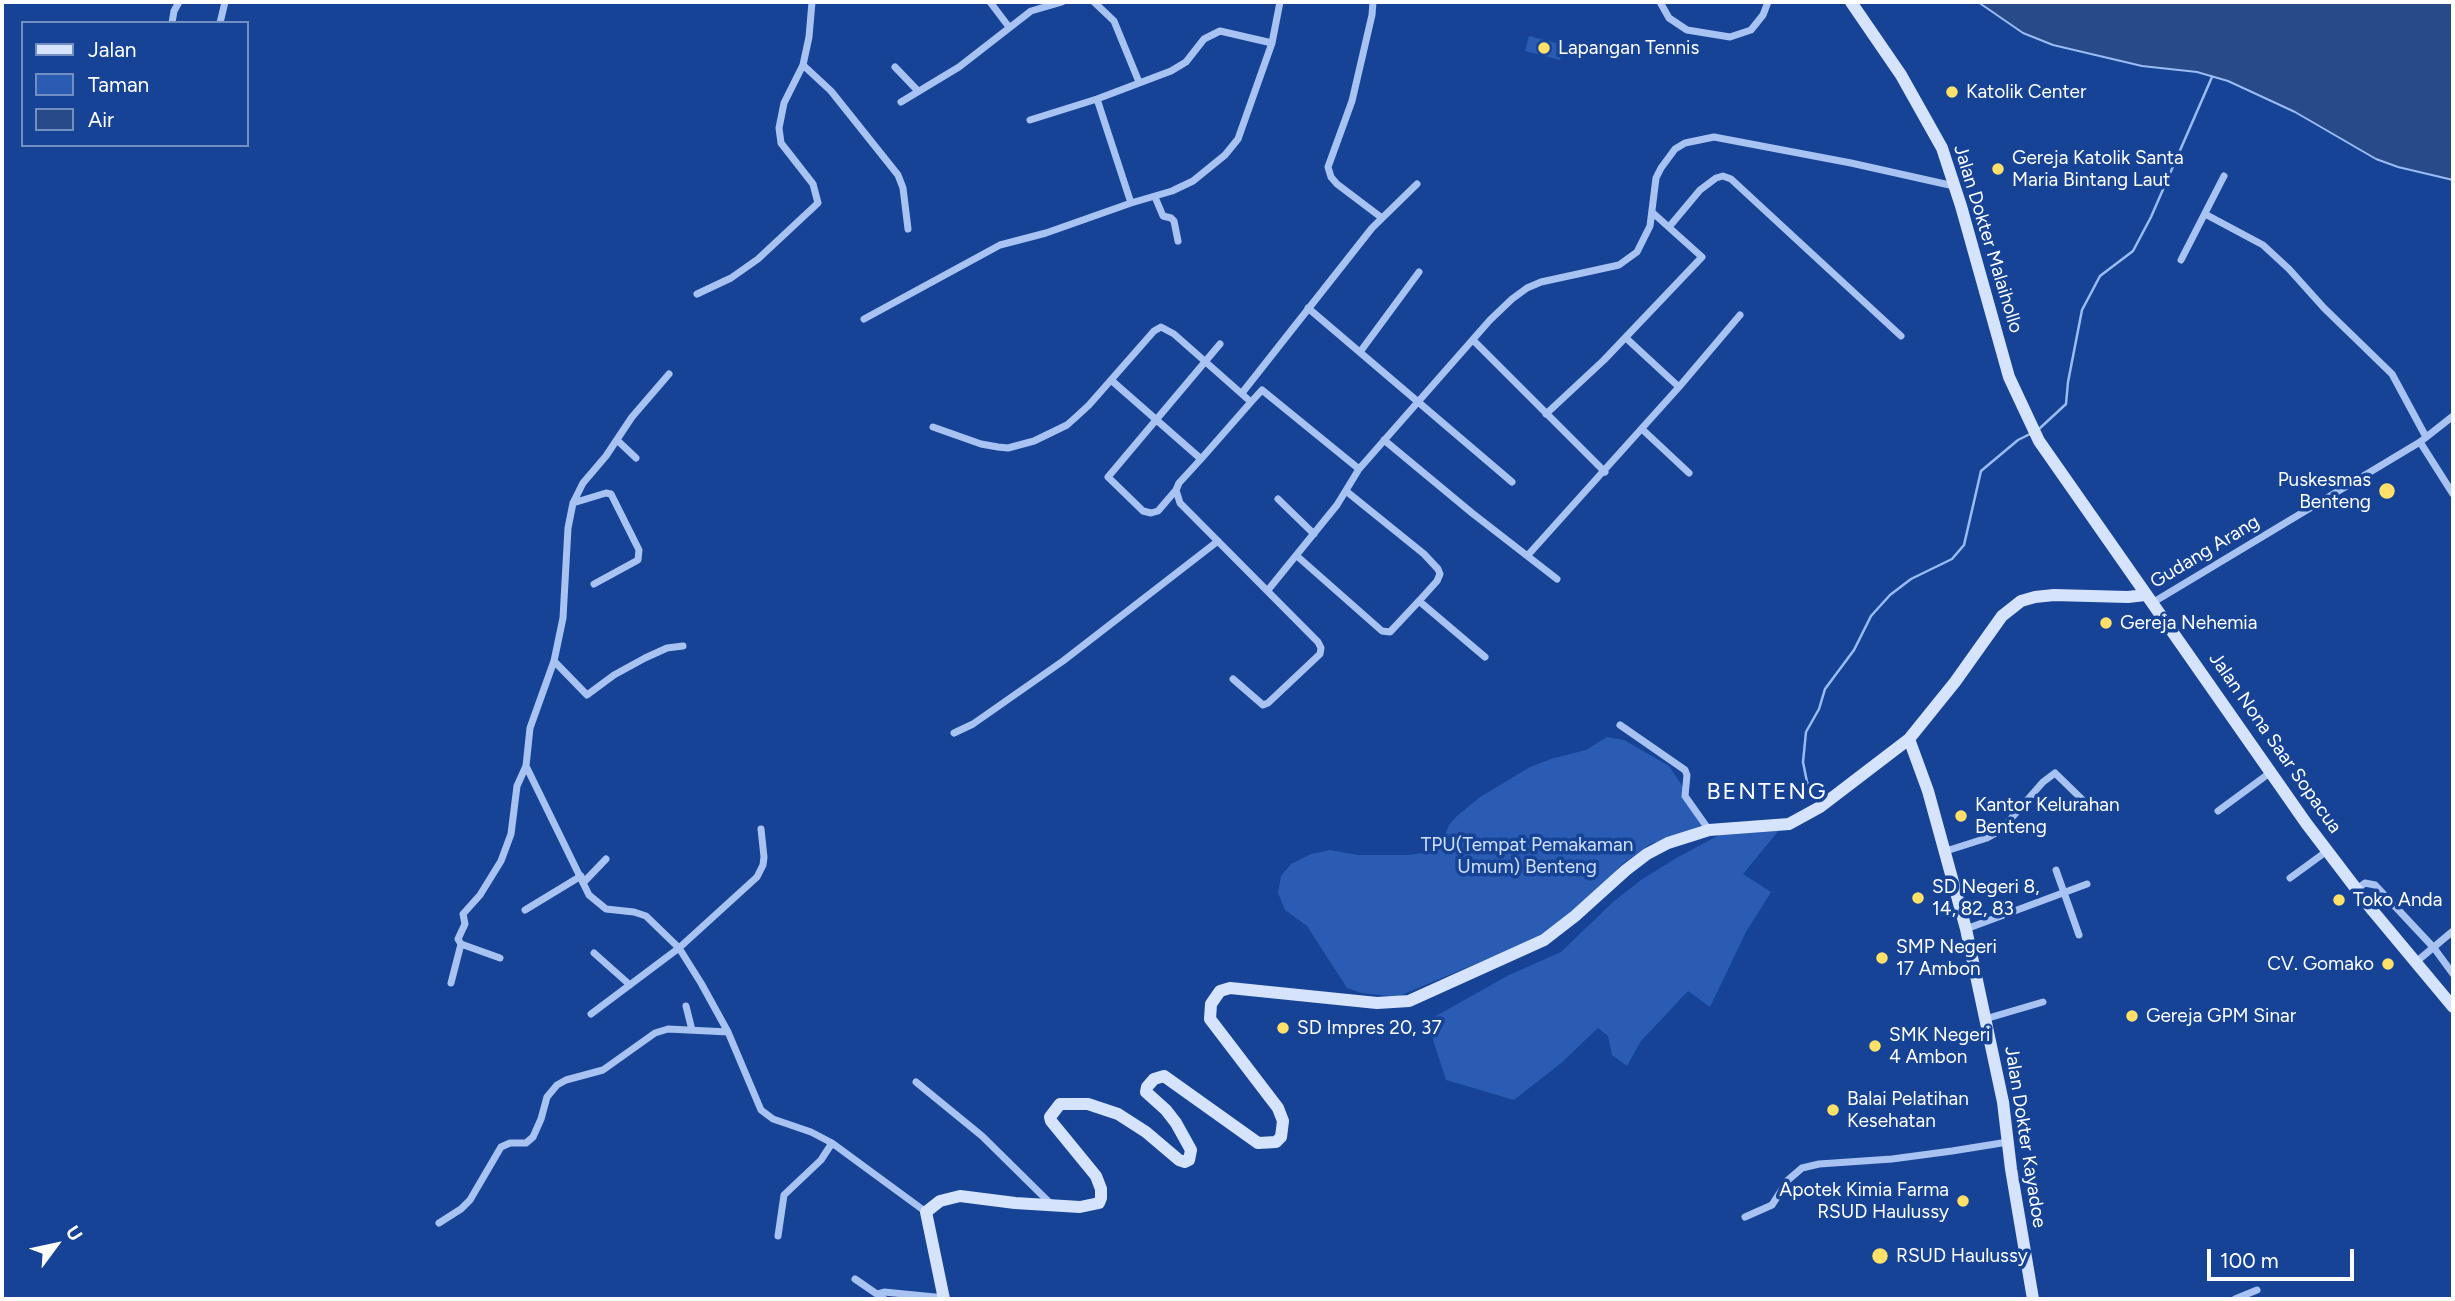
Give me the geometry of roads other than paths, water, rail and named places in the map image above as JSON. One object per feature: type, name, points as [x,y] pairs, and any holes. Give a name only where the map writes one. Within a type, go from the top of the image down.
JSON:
[{"type":"street","points":[[172,21],[174,11],[180,2]]},
{"type":"street","points":[[220,21],[225,2]]},
{"type":"street","points":[[697,294],[732,278],[758,259],[818,202],[813,184],[781,143],[779,128],[784,103],[803,65],[809,37],[811,2]]},
{"type":"street","points":[[990,2],[1009,27]]},
{"type":"street","points":[[901,102],[958,67],[1031,11],[1062,2]]},
{"type":"street","points":[[1094,2],[1114,21],[1139,82]]},
{"type":"street","points":[[864,319],[1000,245],[1046,233],[1155,197],[1193,181],[1233,146],[1244,123],[1272,43],[1280,2]]},
{"type":"street","points":[[1373,2],[1352,101],[1328,167],[1337,184],[1381,218]]},
{"type":"street","points":[[1660,2],[1669,18],[1687,30],[1730,37],[1751,30],[1763,15],[1768,2]]},
{"type":"street","name":"Jalan Dokter Malaihollo","points":[[1851,2],[1880,42],[1942,148],[2004,362],[2030,424]]},
{"type":"street","points":[[1030,120],[1097,99],[1179,67],[1204,39],[1220,31],[1272,43]]},
{"type":"street","points":[[803,65],[831,91],[898,175],[903,188],[908,229]]},
{"type":"street","points":[[895,67],[918,91]]},
{"type":"street","points":[[1097,99],[1131,203]]},
{"type":"street","points":[[1268,590],[1314,534],[1359,469],[1490,320],[1527,288],[1541,282],[1619,265],[1637,252],[1653,213],[1656,178],[1666,159],[1685,143],[1714,138],[1851,163],[1955,186]]},
{"type":"street","points":[[1669,227],[1708,184],[1723,176],[1731,178],[1901,336]]},
{"type":"street","points":[[2181,260],[2224,176]]},
{"type":"street","points":[[1241,393],[1381,218],[1417,184]]},
{"type":"street","points":[[1155,197],[1163,216],[1174,221],[1178,241]]},
{"type":"street","points":[[1546,414],[1626,338],[1702,257],[1653,213]]},
{"type":"street","points":[[2205,214],[2263,244],[2392,374],[2423,440],[2453,494]]},
{"type":"street","points":[[1360,352],[1419,272]]},
{"type":"street","points":[[1308,308],[1512,482]]},
{"type":"street","points":[[1528,555],[1643,430],[1740,315]]},
{"type":"street","points":[[933,427],[981,444],[1007,448],[1067,425],[1089,405],[1154,331],[1161,327],[1174,334],[1251,402]]},
{"type":"street","points":[[1626,338],[1679,387]]},
{"type":"street","points":[[1473,340],[1605,472]]},
{"type":"street","points":[[1220,344],[1108,477],[1143,510],[1151,513],[1158,511],[1179,483],[1262,390]]},
{"type":"street","points":[[500,958],[461,944],[458,939],[465,924],[463,914],[494,875],[507,846],[517,786],[526,766],[530,728],[554,661],[563,618],[568,528],[573,503],[583,483],[607,456],[632,417],[669,374]]},
{"type":"street","points":[[1111,380],[1201,459]]},
{"type":"street","points":[[1251,381],[1359,469]]},
{"type":"street","name":"Gudang Arang","points":[[2148,599],[2423,440],[2453,416]]},
{"type":"street","name":"Jalan Nona Saar Sopacua","points":[[2030,424],[2148,599],[2183,644],[2327,851],[2453,1007]]},
{"type":"street","points":[[1643,430],[1689,474]]},
{"type":"street","points":[[617,440],[636,458]]},
{"type":"street","points":[[1384,440],[1557,579]]},
{"type":"street","points":[[1176,490],[1180,503],[1318,642],[1320,654],[1268,703],[1263,705],[1233,679]]},
{"type":"street","points":[[1297,556],[1385,632],[1390,632],[1437,581],[1440,574],[1438,569],[1424,554],[1346,491]]},
{"type":"street","points":[[573,503],[606,493],[611,494],[639,550],[638,559],[634,563],[594,584]]},
{"type":"street","points":[[1278,499],[1314,534]]},
{"type":"street","points":[[954,733],[973,724],[1063,661],[1218,541]]},
{"type":"street","points":[[926,1212],[952,1196],[1052,1205],[1094,1205],[1101,1198],[1096,1176],[1051,1121],[1050,1117],[1060,1104],[1088,1104],[1118,1114],[1146,1132],[1179,1160],[1189,1160],[1191,1150],[1176,1123],[1167,1110],[1146,1092],[1154,1079],[1164,1076],[1258,1143],[1276,1142],[1281,1138],[1283,1121],[1278,1108],[1210,1019],[1210,1004],[1220,991],[1230,988],[1377,1003],[1409,1002],[1544,940],[1647,854],[1681,838],[1709,830],[1778,826],[1797,820],[1848,788],[1909,739],[1955,682],[2002,616],[2021,601],[2054,595],[2148,599]]},
{"type":"street","points":[[1419,601],[1485,657]]},
{"type":"street","points":[[554,661],[587,695],[614,675],[645,658],[667,648],[683,646]]},
{"type":"street","points":[[1620,725],[1685,769],[1685,796],[1709,830]]},
{"type":"street","name":"Jalan Dokter Kayadoe","points":[[1909,739],[1928,791],[1966,929],[2003,1102],[2013,1182],[2033,1299]]},
{"type":"street","points":[[526,766],[589,895],[600,906],[613,911],[634,912],[646,916],[679,948],[728,1032],[761,1110],[773,1119],[811,1132],[832,1143],[926,1212],[946,1298],[884,1292],[880,1297],[855,1279]]},
{"type":"street","points":[[2218,811],[2271,772]]},
{"type":"street","points":[[1946,851],[1987,838],[2001,830],[2042,782],[2055,773],[2093,810]]},
{"type":"street","points":[[591,1014],[679,948],[761,872],[764,857],[761,829]]},
{"type":"street","points":[[2290,878],[2327,851]]},
{"type":"street","points":[[525,910],[582,880],[606,859]]},
{"type":"street","points":[[2056,870],[2079,935]]},
{"type":"street","points":[[2357,889],[2365,883],[2375,885],[2434,948],[2453,974]]},
{"type":"street","points":[[1966,929],[2087,884]]},
{"type":"street","points":[[2416,962],[2453,931]]},
{"type":"street","points":[[451,983],[461,944]]},
{"type":"street","points":[[594,953],[630,985]]},
{"type":"street","points":[[1985,1019],[2043,1002]]},
{"type":"street","points":[[686,1006],[692,1030]]},
{"type":"street","points":[[439,1223],[470,1200],[502,1147],[510,1143],[526,1143],[534,1137],[547,1097],[556,1085],[603,1070],[655,1032],[668,1029],[728,1032]]},
{"type":"street","points":[[916,1082],[982,1136],[1052,1205]]},
{"type":"street","points":[[1745,1217],[1772,1205],[1788,1180],[1802,1168],[1819,1164],[1940,1153],[2009,1142]]},
{"type":"street","points":[[778,1236],[784,1195],[821,1160],[832,1143]]},
{"type":"street","points":[[2235,1299],[2257,1290]]},
{"type":"water","points":[[1978,2],[2453,2],[2453,180],[2376,159],[2295,112],[2228,81],[2197,72],[2142,66],[2053,45],[2023,33]]},
{"type":"waterway","points":[[2039,429],[2066,404],[2082,310],[2100,276],[2133,251],[2151,217],[2212,77]]},
{"type":"waterway","points":[[1819,804],[1807,782],[1803,762],[1806,732],[1819,709],[1825,689],[1854,650],[1871,616],[1890,595],[1911,579],[1952,559],[1964,545],[1981,471],[2018,440],[2030,434]]},
{"type":"place","name":"Lapangan Tennis","points":[[1544,48]]},
{"type":"place","name":"Katolik Center","points":[[1952,92]]},
{"type":"place","name":"Gereja Katolik Santa Maria Bintang Laut","points":[[1998,169]]},
{"type":"place","name":"Puskesmas Benteng","points":[[2387,491]]},
{"type":"place","name":"Gereja Nehemia","points":[[2106,623]]},
{"type":"place","name":"Kantor Kelurahan Benteng","points":[[1961,816]]},
{"type":"place","name":"SD Negeri 8, 14, 82, 83","points":[[1918,898]]},
{"type":"place","name":"Toko Anda","points":[[2339,900]]},
{"type":"place","name":"SMP Negeri 17 Ambon","points":[[1882,958]]},
{"type":"place","name":"CV. Gomako","points":[[2388,964]]},
{"type":"place","name":"Gereja GPM Sinar","points":[[2132,1016]]},
{"type":"place","name":"SD Impres 20, 37","points":[[1283,1028]]},
{"type":"place","name":"SMK Negeri 4 Ambon","points":[[1875,1046]]},
{"type":"place","name":"Balai Pelatihan Kesehatan","points":[[1833,1110]]},
{"type":"place","name":"Apotek Kimia Farma RSUD Haulussy","points":[[1963,1201]]},
{"type":"place","name":"RSUD Haulussy","points":[[1880,1256]]},
{"type":"district","name":"BENTENG","points":[[1767,792]]},
{"type":"park label","name":"TPU(Tempat Pemakaman Umum) Benteng","points":[[1527,856]]}]
